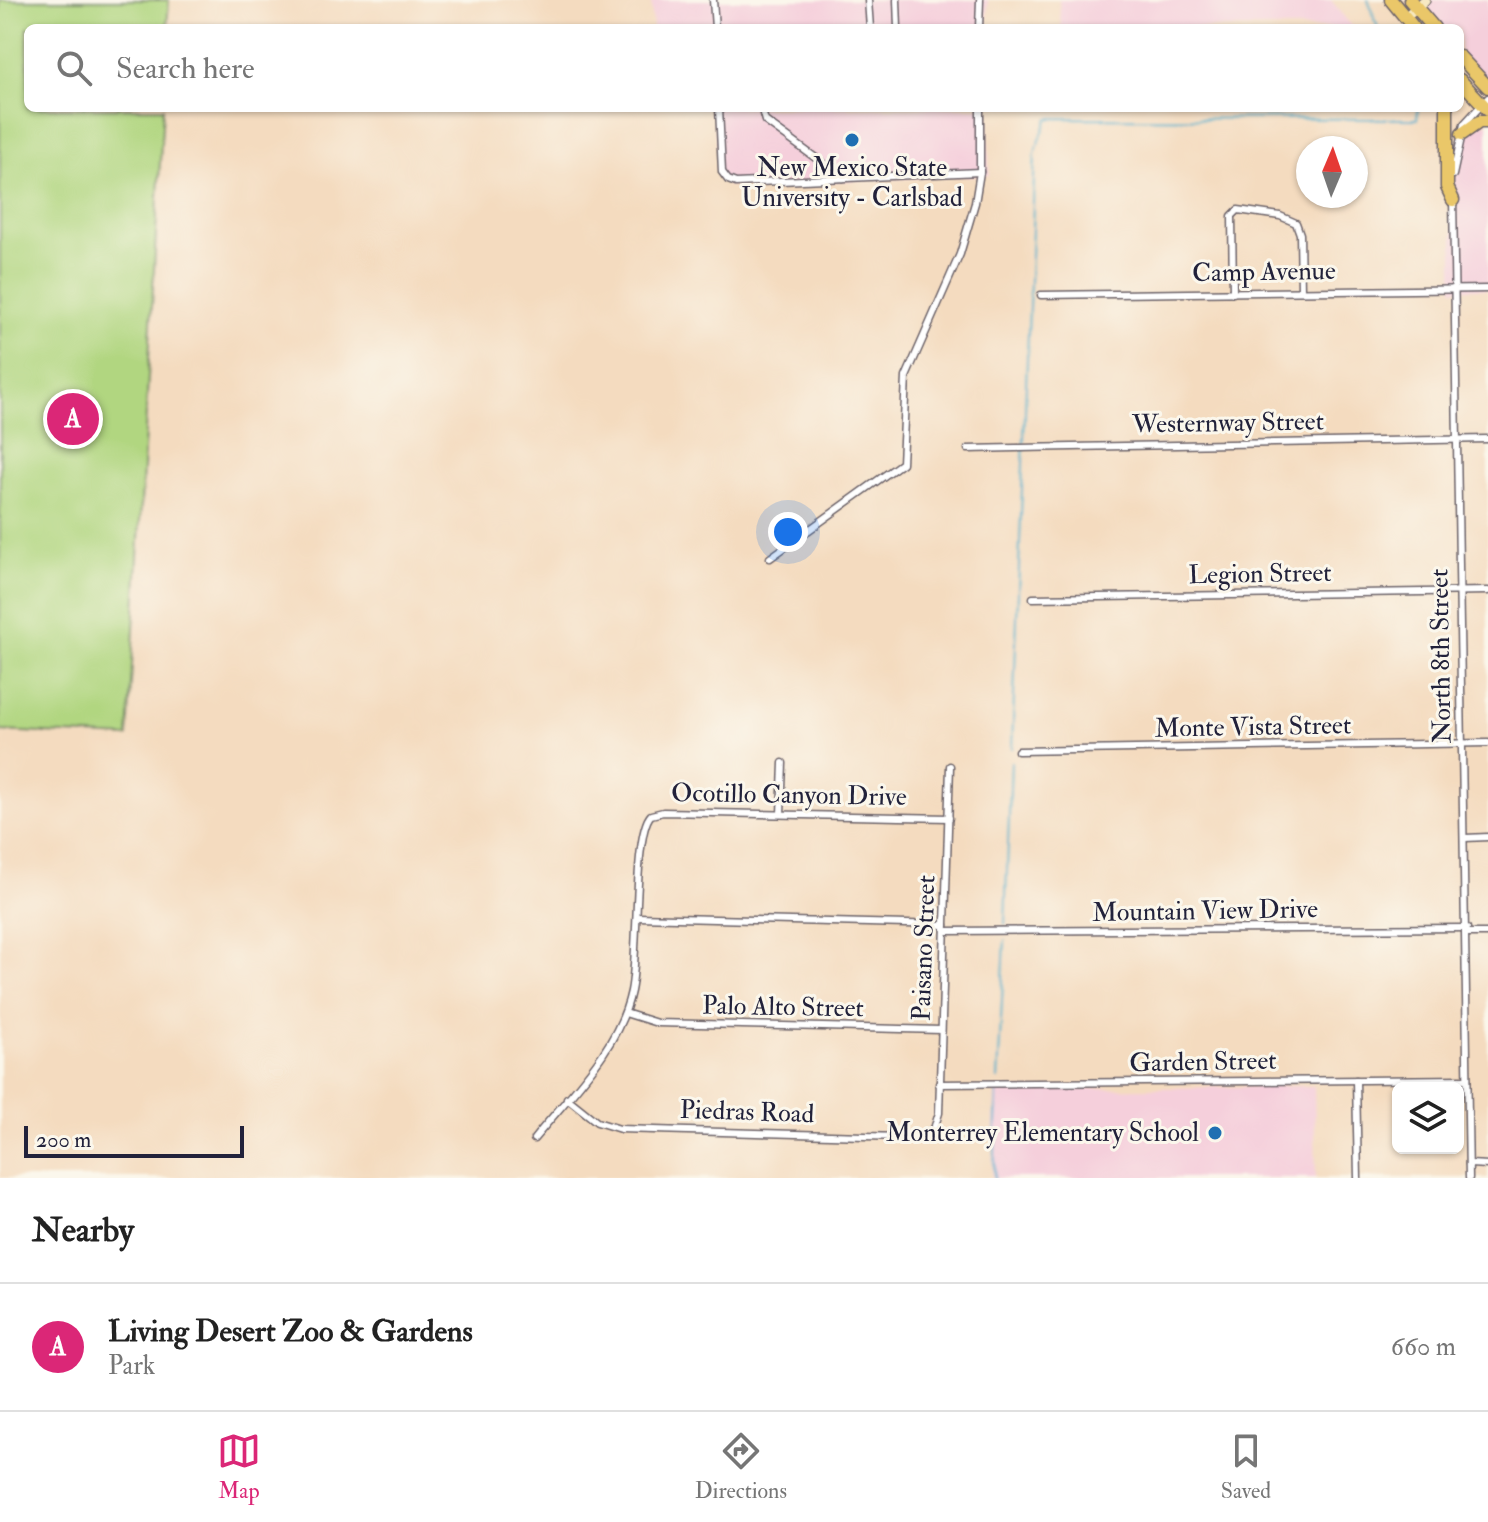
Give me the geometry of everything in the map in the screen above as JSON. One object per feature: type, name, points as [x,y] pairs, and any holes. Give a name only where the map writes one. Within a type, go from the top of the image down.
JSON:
[{"type":"highway","points":[[1391,0],[1411,24]]},
{"type":"highway","points":[[1417,3],[1431,24]]},
{"type":"highway","points":[[1464,61],[1488,87]]},
{"type":"highway","points":[[1462,134],[1479,122],[1487,108],[1464,84]]},
{"type":"highway","points":[[1447,112],[1447,187],[1453,200]]},
{"type":"street","points":[[713,0],[715,24]]},
{"type":"street","points":[[868,0],[870,24]]},
{"type":"street","points":[[897,0],[898,24]]},
{"type":"street","points":[[979,24],[980,0]]},
{"type":"street","points":[[1405,17],[1417,3]]},
{"type":"street","points":[[719,112],[722,172],[728,180],[736,183],[980,172]]},
{"type":"street","points":[[770,558],[902,463],[906,377],[960,254],[980,172],[980,112]]},
{"type":"street","points":[[763,114],[765,121],[843,178]]},
{"type":"street","name":"North 8th Street","points":[[1462,134],[1453,166],[1453,289],[1467,930],[1469,1178]]},
{"type":"street","points":[[1233,293],[1232,216],[1238,210],[1280,216],[1296,223],[1300,234],[1301,291]]},
{"type":"street","name":"Camp Avenue","points":[[1041,295],[1488,289]]},
{"type":"street","name":"Westernway Street","points":[[968,449],[1488,439]]},
{"type":"street","name":"Legion Street","points":[[1033,598],[1488,591]]},
{"type":"street","name":"Monte Vista Street","points":[[1018,751],[1488,743]]},
{"type":"street","points":[[781,814],[783,763]]},
{"type":"street","name":"Paisano Street","points":[[934,1129],[938,1121],[950,766]]},
{"type":"street","name":"Ocotillo Canyon Drive","points":[[534,1139],[610,1044],[625,1013],[636,965],[642,834],[651,815],[663,812],[949,818]]},
{"type":"street","points":[[1465,838],[1488,837]]},
{"type":"street","name":"Mountain View Drive","points":[[638,917],[1129,933],[1467,930],[1488,933]]},
{"type":"street","name":"Palo Alto Street","points":[[625,1013],[657,1023],[941,1030]]},
{"type":"street","name":"Garden Street","points":[[939,1084],[1467,1079]]},
{"type":"street","points":[[1356,1080],[1358,1178]]},
{"type":"street","name":"Piedras Road","points":[[567,1098],[597,1122],[620,1129],[899,1137],[923,1135],[934,1129]]},
{"type":"street","points":[[1469,1164],[1488,1165]]},
{"type":"shaded area","points":[[651,0],[988,0],[986,24],[653,24]]},
{"type":"shaded area","points":[[1059,0],[1331,0],[1350,24],[1061,24]]},
{"type":"shaded area","points":[[1425,0],[1488,0],[1488,87],[1464,61],[1464,24],[1430,24],[1416,8]]},
{"type":"shaded area","name":"New Mexico State University - Carlsbad","points":[[714,112],[988,112],[989,175],[727,186],[718,172]]},
{"type":"shaded area","points":[[1488,122],[1488,289],[1453,289],[1453,175],[1462,134]]},
{"type":"shaded area","name":"Monterrey Elementary School","points":[[1314,1086],[1316,1178],[992,1178],[995,1090]]},
{"type":"green space","points":[[0,0],[169,0],[167,24],[24,24],[24,112],[163,112],[128,737],[0,731]]},
{"type":"waterway","points":[[1368,0],[1377,24]]},
{"type":"waterway","points":[[1012,748],[1035,153],[1048,118],[1417,119],[1418,112]]},
{"type":"waterway","points":[[1005,924],[1011,762]]},
{"type":"waterway","points":[[998,1079],[1005,940]]},
{"type":"waterway","points":[[994,1178],[997,1093]]},
{"type":"place","name":"New Mexico State University - Carlsbad","points":[[852,140]]},
{"type":"place","name":"Living Desert Zoo & Gardens","points":[[73,419]]},
{"type":"place","name":"Monterrey Elementary School","points":[[1215,1133]]}]
